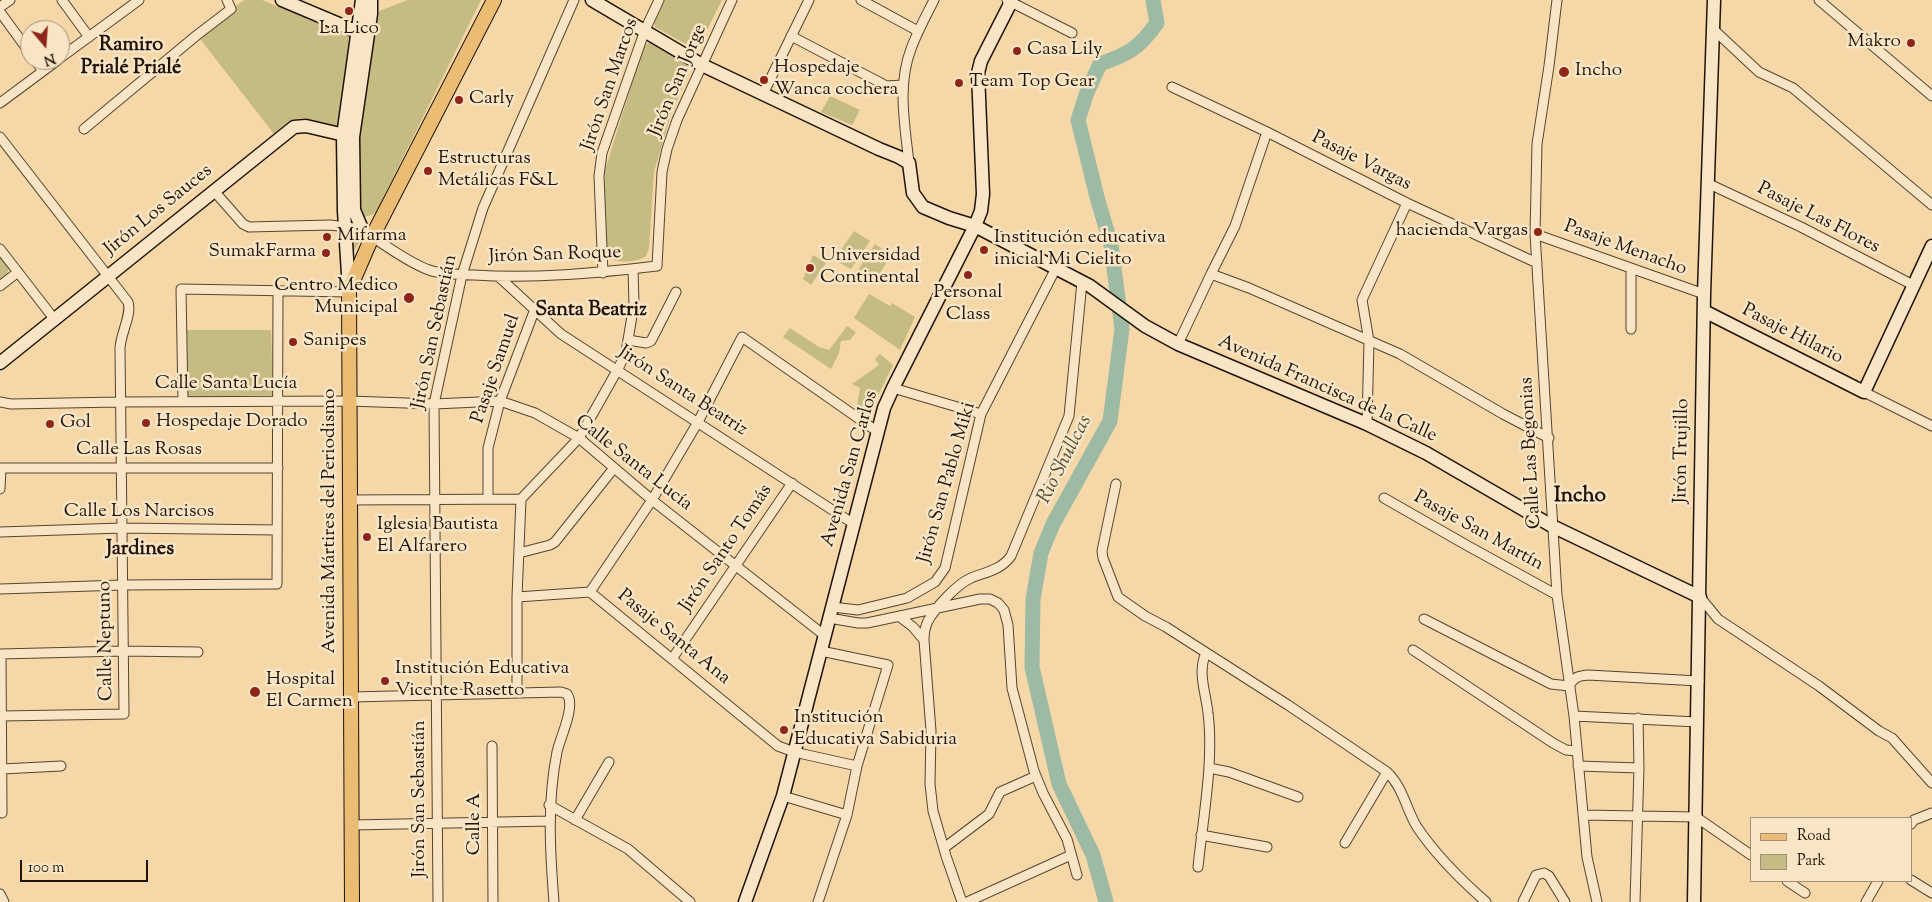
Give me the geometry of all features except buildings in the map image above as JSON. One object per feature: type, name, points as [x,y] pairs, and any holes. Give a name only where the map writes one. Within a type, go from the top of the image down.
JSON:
[{"type":"main road","name":"Avenida Mártires del Periodismo","points":[[352,902],[349,291],[367,233],[494,0]]},
{"type":"street","points":[[0,7],[10,0]]},
{"type":"street","points":[[62,0],[89,37]]},
{"type":"street","points":[[70,51],[139,0]]},
{"type":"street","points":[[84,129],[197,35],[232,9],[226,0]]},
{"type":"street","points":[[282,0],[363,34]]},
{"type":"street","points":[[362,0],[363,34]]},
{"type":"street","points":[[367,233],[354,210],[348,136],[363,34],[371,0]]},
{"type":"street","name":"Jirón San Sebastián","points":[[438,902],[434,404],[462,275],[483,208],[574,0]]},
{"type":"street","points":[[592,0],[702,65],[899,157],[909,164]]},
{"type":"street","name":"Jirón San Marcos","points":[[603,272],[599,176],[602,153],[645,30],[659,0]]},
{"type":"street","name":"Jirón San Jorge","points":[[657,266],[662,172],[667,149],[677,120],[732,0]]},
{"type":"street","points":[[763,94],[809,0]]},
{"type":"street","points":[[861,0],[918,31]]},
{"type":"street","points":[[909,164],[903,85],[908,59],[918,31],[934,0]]},
{"type":"street","name":"Calle Las Begonias","points":[[1557,0],[1537,144],[1535,234],[1549,438],[1557,595],[1574,716],[1587,857],[1597,902]]},
{"type":"street","name":"Jirón Trujillo","points":[[1694,902],[1704,294],[1714,0]]},
{"type":"street","points":[[1820,0],[1932,96]]},
{"type":"street","points":[[1010,1],[1072,33]]},
{"type":"street","name":"Avenida San Carlos","points":[[745,902],[783,796],[884,408],[976,226],[981,211],[983,194],[978,73],[981,61],[1010,1]]},
{"type":"street","points":[[0,12],[20,39]]},
{"type":"street","points":[[1713,29],[1759,72],[1793,88],[1932,205]]},
{"type":"street","points":[[791,36],[886,86],[903,85]]},
{"type":"street","points":[[0,103],[43,71]]},
{"type":"street","name":"Pasaje Vargas","points":[[1172,87],[1267,132],[1407,203],[1537,262]]},
{"type":"street","name":"Jirón Los Sauces","points":[[0,363],[294,127],[306,126],[348,136]]},
{"type":"street","points":[[1178,344],[1235,226],[1267,132]]},
{"type":"street","name":"Avenida Mártires del Periodismo","points":[[348,136],[344,227],[349,291]]},
{"type":"street","points":[[0,137],[108,276]]},
{"type":"street","name":"Avenida Francisca de la Calle","points":[[909,164],[913,194],[923,207],[949,218],[976,226],[1086,284],[1145,326],[1178,344],[1367,424],[1426,453],[1552,526],[1700,597]]},
{"type":"street","name":"Pasaje Las Flores","points":[[1708,183],[1801,227],[1913,285]]},
{"type":"street","points":[[214,191],[244,224],[250,227],[330,225],[367,233]]},
{"type":"street","points":[[1367,424],[1369,341],[1362,300],[1407,203]]},
{"type":"street","name":"Jirón San Roque","points":[[367,233],[419,266],[431,271],[462,275],[499,277],[603,272],[657,266]]},
{"type":"street","name":"Pasaje Menacho","points":[[1535,234],[1704,294]]},
{"type":"street","points":[[1932,246],[1864,392],[1932,426]]},
{"type":"street","points":[[0,249],[55,320]]},
{"type":"street","name":"Jirón San Pablo Miki","points":[[831,612],[858,610],[907,598],[935,582],[945,568],[981,414],[1056,268]]},
{"type":"street","points":[[517,694],[517,597],[521,499],[579,438],[618,369],[626,352],[634,304],[633,269]]},
{"type":"street","points":[[1631,329],[1632,270]]},
{"type":"street","points":[[0,286],[18,272]]},
{"type":"street","points":[[1211,274],[1249,288],[1400,354],[1549,438]]},
{"type":"street","name":"Calle Neptuno","points":[[1,716],[124,714],[119,402],[120,342],[130,308],[128,302],[108,276]]},
{"type":"street","name":"Jirón Santa Beatriz","points":[[499,277],[561,334],[618,369],[854,524]]},
{"type":"street","points":[[962,902],[933,811],[930,784],[930,731],[924,640],[925,628],[929,619],[950,594],[969,579],[998,568],[1011,556],[1069,416],[1086,284]]},
{"type":"street","points":[[183,402],[181,289],[349,291]]},
{"type":"street","points":[[0,589],[277,584],[278,290]]},
{"type":"street","points":[[628,340],[646,343],[651,341],[676,292]]},
{"type":"street","name":"Pasaje Samuel","points":[[488,499],[488,448],[500,401],[535,309]]},
{"type":"street","name":"Pasaje Hilario","points":[[1704,311],[1864,392]]},
{"type":"street","points":[[590,592],[652,500],[698,422],[742,337],[878,432]]},
{"type":"street","points":[[893,388],[981,414]]},
{"type":"street","name":"Calle Santa Lucía","points":[[0,402],[11,404],[349,401],[434,404],[500,401],[535,413],[579,438],[652,500],[824,635]]},
{"type":"street","points":[[0,468],[0,489]]},
{"type":"street","name":"Calle Las Rosas","points":[[0,468],[278,468]]},
{"type":"street","points":[[519,553],[550,545],[554,542],[614,468]]},
{"type":"street","name":"Jirón Santo Tomás","points":[[672,659],[792,483]]},
{"type":"street","points":[[1116,484],[1102,551],[1118,597],[1145,616],[1288,705],[1388,772],[1400,789],[1406,807],[1423,835],[1450,866],[1486,902]]},
{"type":"street","name":"Pasaje San Martín","points":[[1384,498],[1557,595]]},
{"type":"street","points":[[350,500],[521,499]]},
{"type":"street","name":"Calle Los Narcisos","points":[[0,532],[121,528],[277,530]]},
{"type":"street","name":"Pasaje Santa Ana","points":[[517,597],[590,592],[778,746],[794,752],[857,766]]},
{"type":"street","points":[[1700,597],[1718,619],[1892,738],[1932,783]]},
{"type":"street","points":[[831,612],[858,623],[900,617],[980,599],[990,599],[998,603],[1004,610],[1008,625],[1012,688],[1036,776],[1067,839],[1077,876]]},
{"type":"street","points":[[900,617],[913,627],[924,640]]},
{"type":"street","points":[[1424,618],[1551,684],[1569,686],[1574,678],[1588,675],[1699,681]]},
{"type":"street","points":[[1413,650],[1553,743],[1566,750],[1577,751]]},
{"type":"street","points":[[2,813],[0,654],[123,651],[198,652]]},
{"type":"street","points":[[818,902],[847,815],[857,766],[888,665],[821,651]]},
{"type":"street","points":[[1198,867],[1209,768],[1209,715],[1202,666],[1206,653]]},
{"type":"street","points":[[351,697],[563,692],[570,698],[569,710],[557,752],[549,805],[554,902]]},
{"type":"street","points":[[1574,716],[1698,722]]},
{"type":"street","points":[[1635,902],[1639,768],[1638,718]]},
{"type":"street","name":"Calle A","points":[[492,746],[493,902]]},
{"type":"street","points":[[575,820],[609,762]]},
{"type":"street","points":[[2,769],[61,766]]},
{"type":"street","points":[[1578,766],[1639,768]]},
{"type":"street","points":[[1209,768],[1228,772],[1298,798]]},
{"type":"street","points":[[1345,843],[1388,772]]},
{"type":"street","points":[[944,848],[989,814],[1000,792],[1036,776]]},
{"type":"street","points":[[783,796],[847,815]]},
{"type":"street","points":[[549,805],[628,849],[690,902]]},
{"type":"street","points":[[1912,823],[1932,812]]},
{"type":"street","points":[[1582,815],[1696,817],[1750,854]]},
{"type":"street","points":[[352,825],[550,821]]},
{"type":"street","points":[[1201,835],[1267,847]]},
{"type":"street","points":[[967,902],[1071,854]]},
{"type":"street","points":[[1523,902],[1536,875],[1544,873],[1549,876],[1565,902]]},
{"type":"street","points":[[1912,881],[1932,893]]},
{"type":"street","points":[[1788,882],[1805,893]]},
{"type":"street","points":[[1866,902],[1877,882]]},
{"type":"street","points":[[0,894],[4,902]]},
{"type":"green space","points":[[244,0],[262,0],[351,37],[338,130],[306,118],[300,118],[289,121],[274,134],[197,35]]},
{"type":"green space","points":[[408,0],[481,0],[375,214],[364,217],[356,211],[356,146],[374,13]]},
{"type":"green space","points":[[663,0],[722,0],[699,46],[693,48],[655,27],[653,20]]},
{"type":"green space","points":[[648,43],[652,43],[686,62],[689,69],[672,111],[654,172],[649,248],[646,256],[627,262],[616,261],[607,258],[605,248],[605,170],[643,48]]},
{"type":"green space","points":[[830,96],[860,110],[852,125],[821,112]]},
{"type":"green space","points":[[353,231],[363,237],[353,252],[351,232]]},
{"type":"green space","points":[[854,231],[870,241],[851,269],[834,260]]},
{"type":"green space","points":[[875,244],[891,255],[874,283],[856,273]]},
{"type":"green space","points":[[813,255],[826,263],[811,285],[803,279]]},
{"type":"green space","points":[[0,256],[9,267],[7,276],[0,282]]},
{"type":"green space","points":[[869,294],[890,306],[892,303],[915,317],[900,350],[854,318]]},
{"type":"green space","points":[[847,326],[856,332],[850,340],[841,341],[839,353],[831,369],[783,337],[790,328],[819,347],[829,350]]},
{"type":"green space","points":[[187,330],[271,330],[273,395],[188,397]]},
{"type":"green space","points":[[880,354],[893,365],[870,412],[857,405],[860,388],[852,384],[879,365],[875,359]]},
{"type":"waterway","name":"Rio Shullcas","points":[[1106,902],[1093,855],[1059,784],[1032,667],[1033,599],[1041,553],[1053,524],[1110,421],[1122,329],[1111,245],[1078,120],[1087,92],[1100,64],[1133,49],[1145,39],[1157,23],[1153,0]]},
{"type":"place","name":"La Lico","points":[[349,11]]},
{"type":"place","name":"Makro","points":[[1911,43]]},
{"type":"place","name":"Casa Lily","points":[[1017,51]]},
{"type":"place","name":"Incho","points":[[1564,72]]},
{"type":"place","name":"Hospedaje Wanca cochera","points":[[764,80]]},
{"type":"place","name":"Team Top Gear","points":[[959,83]]},
{"type":"place","name":"Carly","points":[[459,100]]},
{"type":"place","name":"Estructuras Metálicas F&L","points":[[428,171]]},
{"type":"place","name":"hacienda Vargas","points":[[1538,232]]},
{"type":"place","name":"Mifarma","points":[[327,237]]},
{"type":"place","name":"Institución educativa inicial Mi Cielito","points":[[984,250]]},
{"type":"place","name":"SumakFarma","points":[[326,253]]},
{"type":"place","name":"Universidad Continental","points":[[810,268]]},
{"type":"place","name":"Personal Class","points":[[968,275]]},
{"type":"place","name":"Centro Medico Municipal","points":[[409,298]]},
{"type":"place","name":"Sanipes","points":[[293,342]]},
{"type":"place","name":"Hospedaje Dorado","points":[[146,423]]},
{"type":"place","name":"Gol","points":[[50,424]]},
{"type":"place","name":"Iglesia Bautista El Alfarero","points":[[367,537]]},
{"type":"place","name":"Institución Educativa Vicente Rasetto","points":[[385,681]]},
{"type":"place","name":"Hospital El Carmen","points":[[255,692]]},
{"type":"place","name":"Institución Educativa Sabiduria","points":[[784,730]]},
{"type":"district","name":"Ramiro Prialé Prialé","points":[[131,58]]},
{"type":"district","name":"Santa Beatriz","points":[[591,312]]},
{"type":"district","name":"Incho","points":[[1580,497]]},
{"type":"district","name":"Jardines","points":[[140,551]]}]
